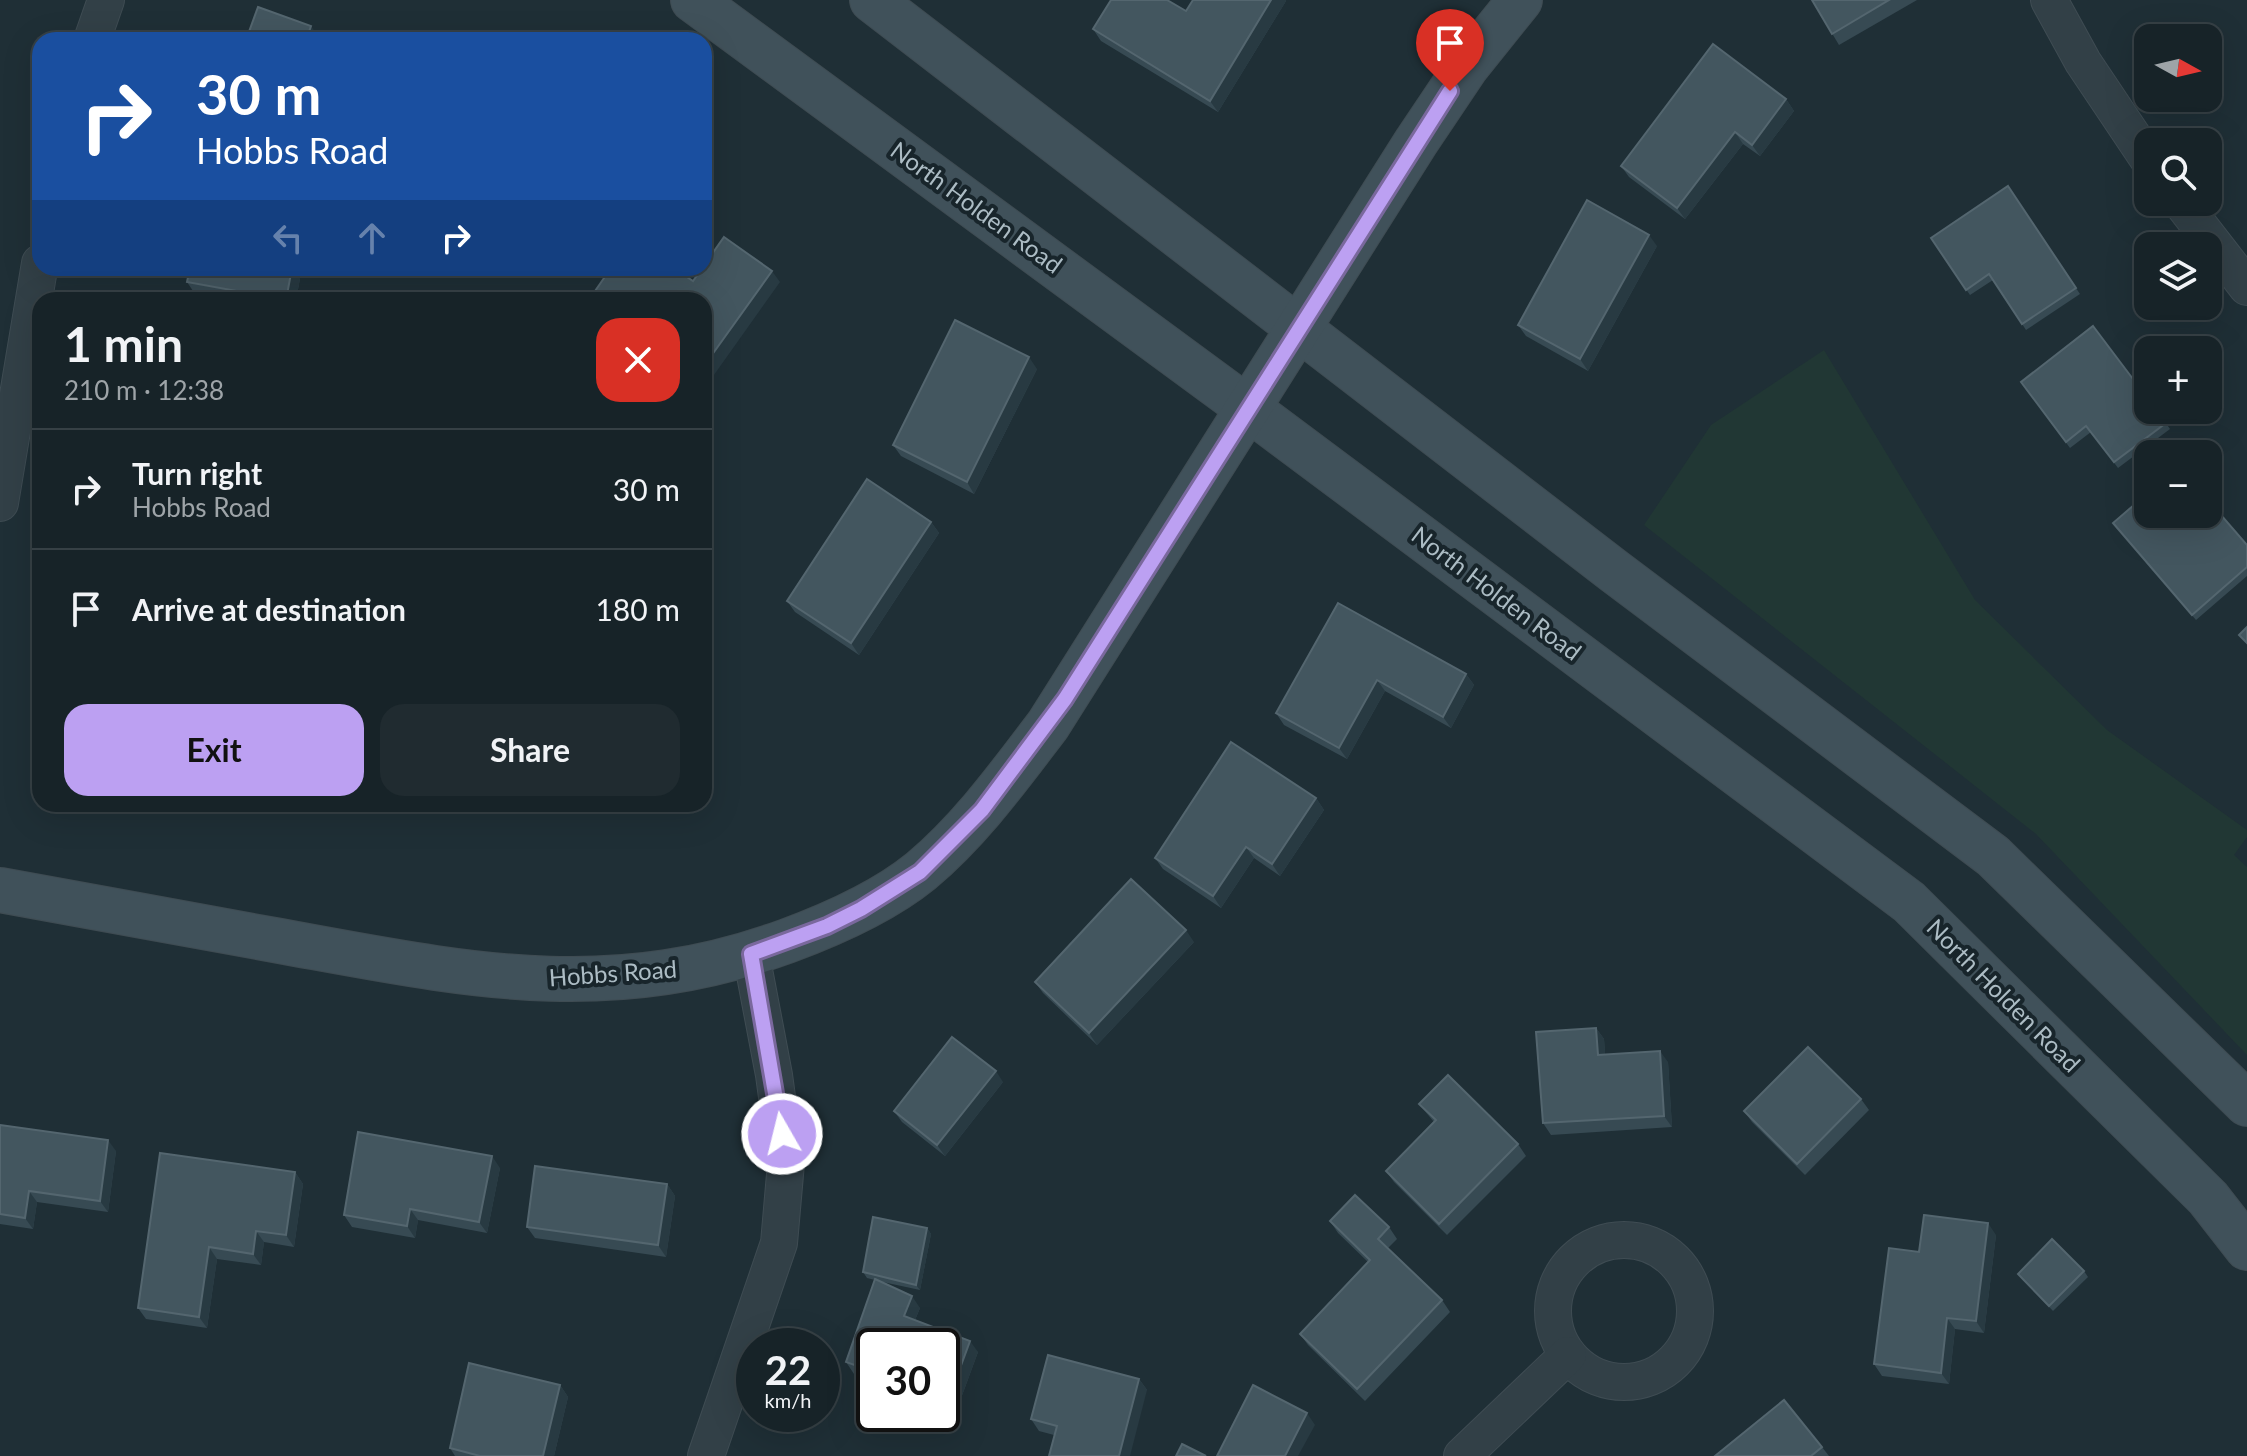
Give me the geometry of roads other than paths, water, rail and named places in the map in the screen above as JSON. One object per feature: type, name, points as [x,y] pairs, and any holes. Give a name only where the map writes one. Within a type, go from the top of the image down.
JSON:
[{"type":"main road","name":"North Holden Road","points":[[693,0],[1249,409],[1909,902],[2208,1198],[2247,1248]]},
{"type":"main road","points":[[872,0],[1614,571],[1993,856],[2247,1104]]},
{"type":"main road","name":"Hobbs Road","points":[[0,890],[496,977],[552,981],[649,976],[751,954],[827,926],[861,909],[920,872],[982,810],[1048,725],[1467,66],[1520,0]]},
{"type":"street","points":[[95,32],[106,0]]},
{"type":"street","points":[[2049,0],[2083,62],[2134,138]]},
{"type":"street","points":[[2192,216],[2247,287]]},
{"type":"street","points":[[0,503],[32,311]]},
{"type":"street","points":[[706,1456],[779,1243],[786,1163],[774,1075],[751,954]]},
{"type":"street","points":[[1462,1456],[1568,1355]]}]
